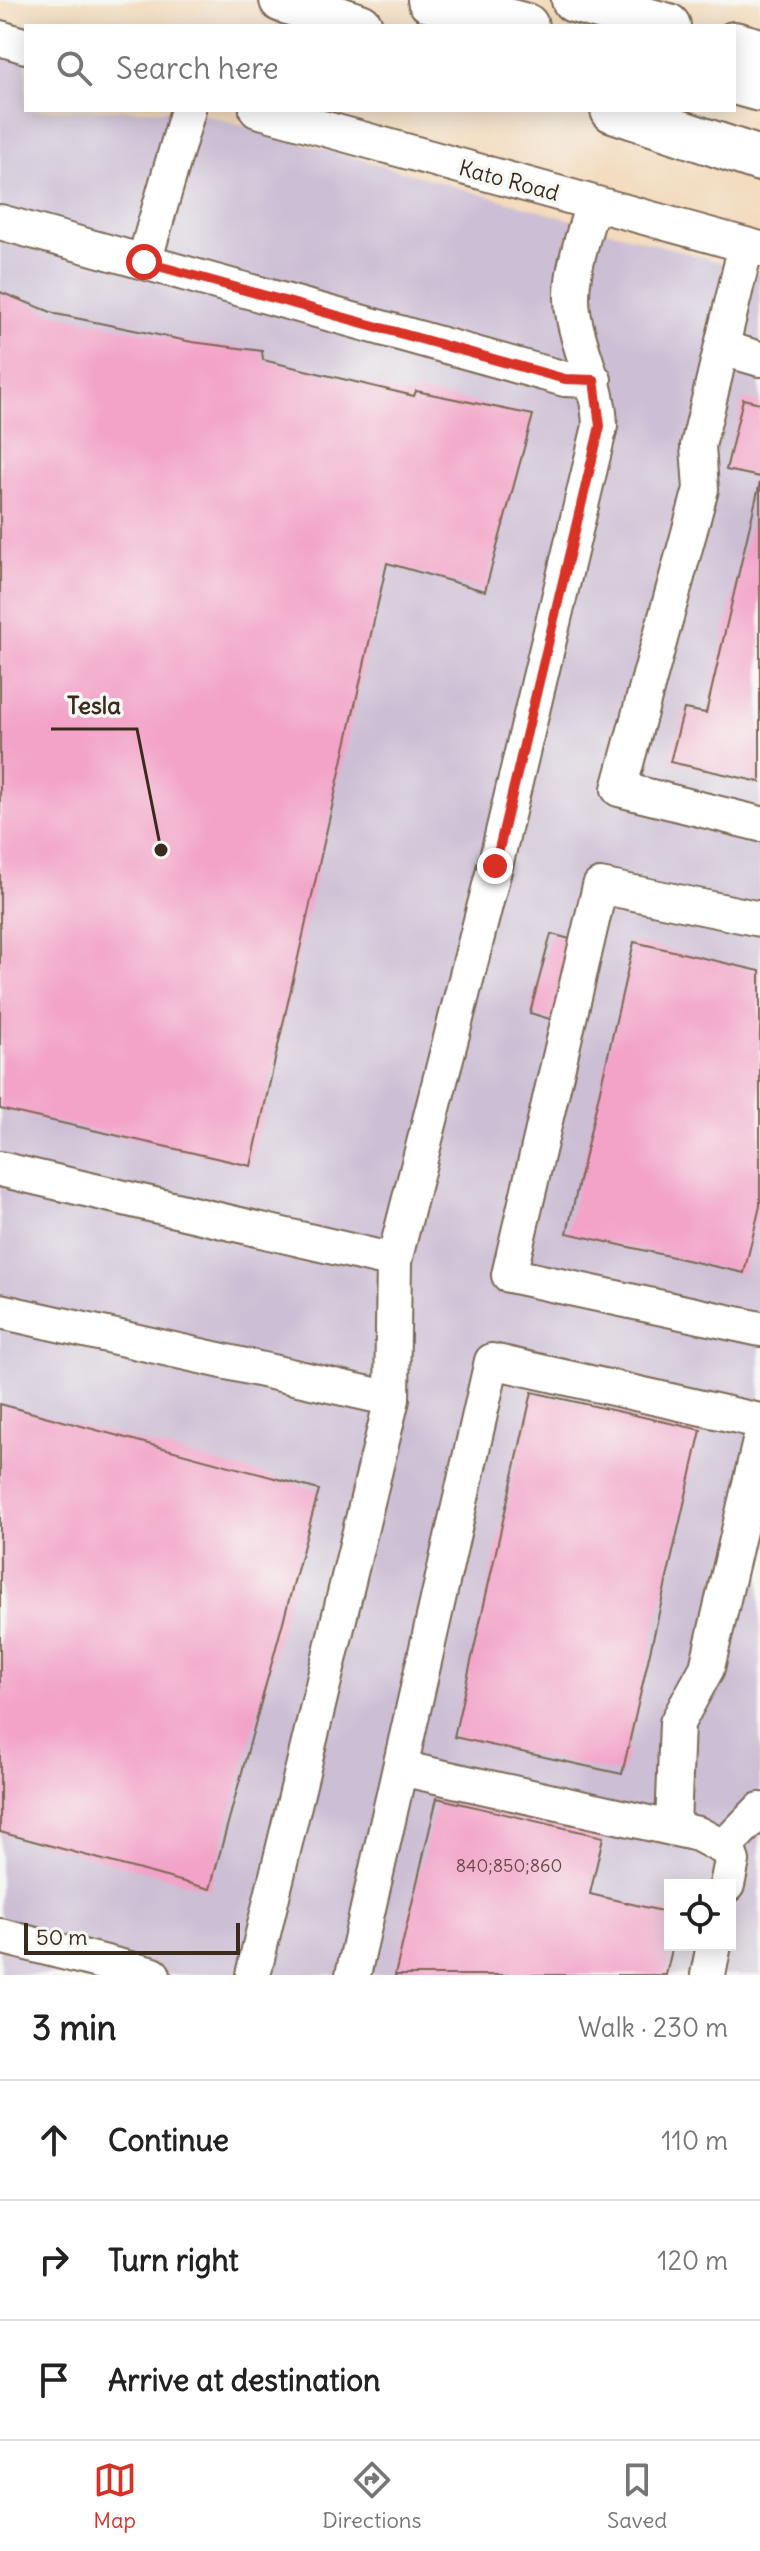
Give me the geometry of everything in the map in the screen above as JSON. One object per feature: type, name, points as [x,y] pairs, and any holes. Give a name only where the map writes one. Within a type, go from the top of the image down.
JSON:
[{"type":"highway","points":[[282,0],[354,24]]},
{"type":"highway","points":[[430,0],[519,24]]},
{"type":"highway","points":[[574,0],[661,24]]},
{"type":"highway","points":[[736,45],[760,51]]},
{"type":"highway","points":[[736,83],[760,89]]},
{"type":"highway","points":[[619,112],[760,159]]},
{"type":"street","points":[[0,38],[24,45]]},
{"type":"street","points":[[144,262],[187,112]]},
{"type":"street","name":"Kato Road","points":[[264,112],[753,247]]},
{"type":"street","points":[[253,1975],[392,1399],[394,1261],[499,852],[600,426],[594,380],[573,317],[572,297],[577,259],[593,203]]},
{"type":"street","points":[[0,222],[565,379],[594,380]]},
{"type":"street","points":[[753,247],[722,348],[698,446],[701,489],[619,789],[760,824]]},
{"type":"street","points":[[722,348],[760,359]]},
{"type":"street","points":[[760,919],[600,886],[509,1275],[760,1329]]},
{"type":"street","points":[[0,1169],[394,1261]]},
{"type":"street","points":[[0,1311],[392,1399]]},
{"type":"street","points":[[353,1975],[492,1361],[760,1421]]},
{"type":"street","points":[[673,1826],[677,1723],[707,1668],[760,1441]]},
{"type":"street","points":[[400,1768],[673,1826],[716,1841],[724,1847],[732,1861],[728,1879]]},
{"type":"street","points":[[724,1847],[760,1810]]},
{"type":"street","points":[[0,1936],[153,1975]]},
{"type":"street","points":[[708,1975],[713,1951]]},
{"type":"shaded area","points":[[0,56],[24,62],[24,112],[195,112],[760,274],[760,1975],[0,1975]]},
{"type":"building","points":[[0,292],[56,314],[192,342],[262,351],[263,360],[414,396],[416,391],[533,415],[485,591],[387,563],[251,1166],[0,1109]]},
{"type":"building","points":[[743,399],[760,403],[760,477],[726,470]]},
{"type":"building","points":[[760,482],[760,782],[670,762],[684,709],[706,713]]},
{"type":"building","points":[[551,934],[574,940],[553,1020],[530,1013]]},
{"type":"building","points":[[634,942],[760,971],[760,1206],[744,1273],[567,1233]]},
{"type":"building","points":[[532,1392],[701,1430],[622,1774],[454,1737]]},
{"type":"building","points":[[0,1404],[319,1490],[210,1889],[0,1832]]},
{"type":"building","points":[[437,1798],[603,1837],[590,1894],[664,1912],[664,1951],[672,1951],[666,1975],[395,1975]]},
{"type":"place","name":"Tesla","points":[[161,850]]},
{"type":"route","points":[[144,262],[565,379],[594,380],[600,426],[495,866]]}]
